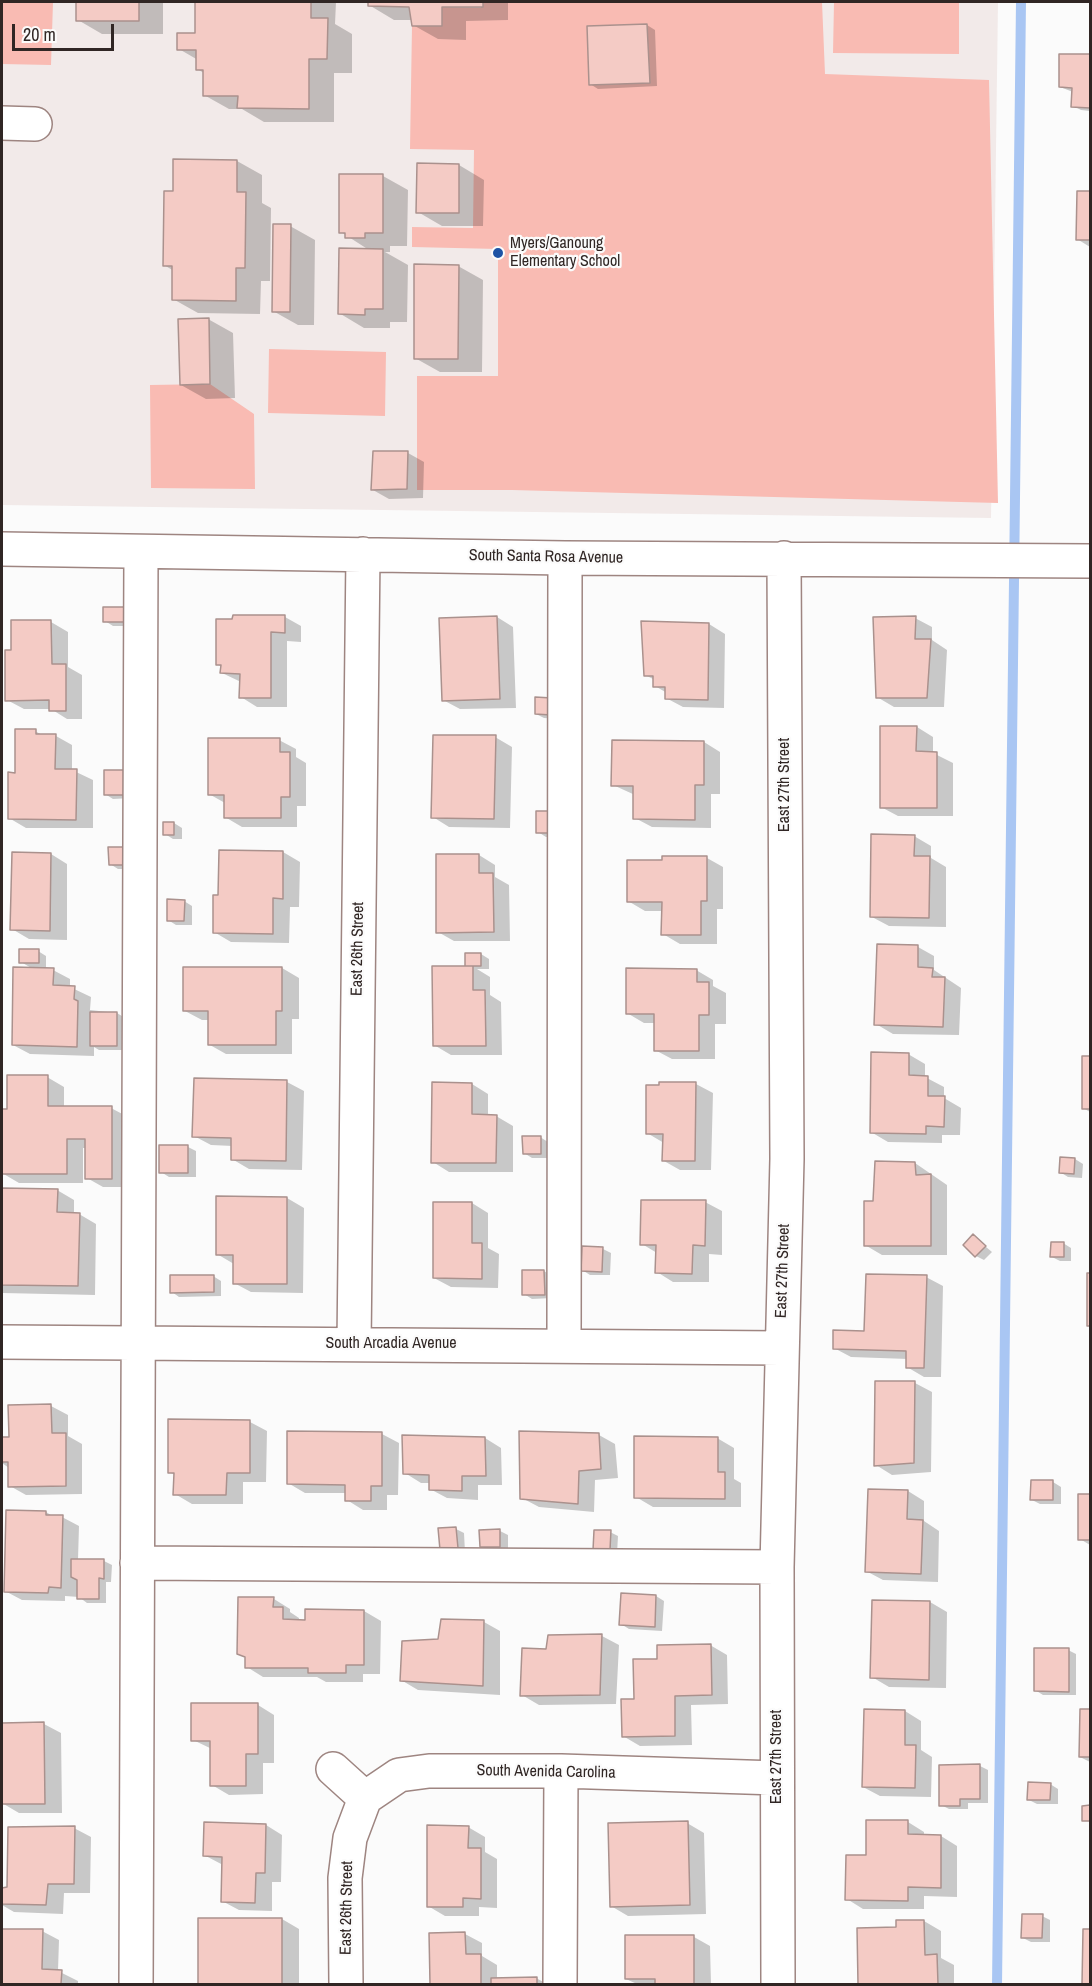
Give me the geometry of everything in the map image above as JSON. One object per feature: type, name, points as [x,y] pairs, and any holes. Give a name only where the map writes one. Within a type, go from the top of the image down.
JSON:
[{"type":"street","points":[[2,123],[35,124]]},
{"type":"street","name":"South Santa Rosa Avenue","points":[[2,549],[565,558],[1090,561]]},
{"type":"street","points":[[136,1984],[141,553]]},
{"type":"street","name":"East 26th Street","points":[[354,1344],[363,554]]},
{"type":"street","points":[[564,1345],[565,558]]},
{"type":"street","name":"East 27th Street","points":[[778,1984],[777,1567],[787,1159],[784,558]]},
{"type":"street","name":"South Arcadia Avenue","points":[[2,1342],[781,1348]]},
{"type":"street","points":[[137,1563],[777,1567]]},
{"type":"street","points":[[333,1769],[365,1798]]},
{"type":"street","name":"South Avenida Carolina","points":[[365,1798],[399,1775],[429,1771],[561,1771],[777,1778]]},
{"type":"street","points":[[560,1984],[561,1771]]},
{"type":"street","name":"East 26th Street","points":[[346,1984],[345,1878],[350,1838],[365,1798]]},
{"type":"shaded area","name":"Myers/Ganoung Elementary School","points":[[2,2],[998,2],[991,518],[2,505]]},
{"type":"shaded area","points":[[2,2],[53,2],[51,65],[2,64]]},
{"type":"shaded area","points":[[481,2],[822,2],[825,74],[989,80],[998,503],[512,490],[417,490],[417,376],[498,376],[498,249],[412,247],[412,227],[473,228],[474,150],[410,149],[412,26],[442,26],[442,7],[481,8]]},
{"type":"shaded area","points":[[834,2],[959,2],[959,54],[833,53]]},
{"type":"shaded area","points":[[269,349],[386,352],[385,416],[268,413]]},
{"type":"shaded area","points":[[210,384],[254,414],[255,489],[151,488],[150,385]]},
{"type":"building","points":[[76,2],[139,2],[139,21],[76,21]]},
{"type":"building","points":[[195,2],[311,2],[311,18],[328,18],[327,59],[309,59],[309,109],[237,108],[238,96],[203,96],[203,70],[196,70],[196,50],[177,50],[177,33],[195,33]]},
{"type":"building","points":[[368,2],[483,2],[483,7],[442,7],[442,26],[412,26],[409,7],[368,6]]},
{"type":"building","points":[[647,24],[650,83],[589,85],[587,26]]},
{"type":"building","points":[[1059,54],[1090,54],[1090,108],[1071,107],[1072,88],[1059,87]]},
{"type":"building","points":[[173,159],[237,160],[237,192],[246,192],[245,268],[236,268],[236,301],[172,300],[172,266],[163,266],[164,191],[173,191]]},
{"type":"building","points":[[417,163],[459,164],[459,213],[416,213]]},
{"type":"building","points":[[339,174],[383,174],[383,233],[365,233],[365,238],[345,238],[345,233],[339,233]]},
{"type":"building","points":[[1077,191],[1090,191],[1090,240],[1076,240]]},
{"type":"building","points":[[273,224],[291,224],[290,312],[272,312]]},
{"type":"building","points":[[339,248],[383,249],[383,309],[365,309],[365,315],[338,314]]},
{"type":"building","points":[[414,264],[459,265],[458,359],[414,359]]},
{"type":"building","points":[[209,318],[210,384],[180,385],[178,319]]},
{"type":"building","points":[[373,451],[408,451],[407,489],[371,490]]},
{"type":"building","points":[[103,607],[124,607],[125,622],[103,622]]},
{"type":"building","points":[[233,615],[285,615],[285,633],[271,632],[271,698],[239,698],[240,674],[220,673],[221,665],[216,665],[216,619],[232,619]]},
{"type":"building","points":[[497,616],[500,699],[442,701],[439,618]]},
{"type":"building","points":[[916,616],[915,639],[931,639],[927,698],[876,698],[873,617]]},
{"type":"building","points":[[11,620],[51,620],[52,664],[66,664],[66,711],[49,711],[49,700],[5,701],[5,650],[11,650]]},
{"type":"building","points":[[641,621],[709,623],[708,700],[665,699],[665,687],[653,687],[653,676],[644,676]]},
{"type":"building","points":[[535,697],[552,698],[551,715],[535,714]]},
{"type":"building","points":[[880,726],[917,726],[916,751],[937,752],[937,808],[880,808]]},
{"type":"building","points":[[15,729],[36,729],[36,734],[56,734],[55,769],[77,769],[76,820],[8,819],[8,772],[15,773]]},
{"type":"building","points":[[433,735],[496,735],[494,819],[431,818]]},
{"type":"building","points":[[208,738],[280,738],[280,752],[290,752],[290,797],[281,797],[281,818],[224,818],[224,795],[208,795]]},
{"type":"building","points":[[612,740],[704,741],[704,785],[695,785],[695,820],[633,819],[633,786],[611,786]]},
{"type":"building","points":[[104,770],[124,770],[125,795],[104,795]]},
{"type":"building","points":[[536,811],[552,811],[553,833],[536,833]]},
{"type":"building","points":[[163,822],[174,822],[174,835],[163,835]]},
{"type":"building","points":[[871,834],[915,835],[914,856],[930,856],[929,918],[870,917]]},
{"type":"building","points":[[108,847],[125,847],[126,865],[109,865]]},
{"type":"building","points":[[219,850],[283,851],[283,899],[273,898],[273,934],[213,933],[213,895],[218,895]]},
{"type":"building","points":[[12,852],[51,853],[50,931],[10,930]]},
{"type":"building","points":[[436,854],[479,854],[479,873],[493,873],[494,932],[436,933]]},
{"type":"building","points":[[662,856],[707,856],[707,901],[701,901],[701,935],[661,935],[662,902],[627,902],[627,860],[662,860]]},
{"type":"building","points":[[167,899],[185,900],[184,921],[167,921]]},
{"type":"building","points":[[877,944],[918,945],[918,967],[933,968],[932,977],[945,977],[943,1027],[874,1025]]},
{"type":"building","points":[[19,949],[39,949],[39,963],[19,963]]},
{"type":"building","points":[[465,953],[481,953],[481,966],[465,966]]},
{"type":"building","points":[[432,966],[473,966],[473,990],[485,990],[486,1046],[433,1046]]},
{"type":"building","points":[[13,967],[54,968],[53,985],[75,986],[74,999],[78,1001],[77,1047],[12,1045]]},
{"type":"building","points":[[183,967],[282,967],[282,1011],[276,1011],[276,1045],[208,1045],[208,1011],[183,1011]]},
{"type":"building","points":[[626,968],[697,969],[697,982],[709,982],[709,1015],[699,1015],[699,1051],[654,1051],[654,1014],[626,1014]]},
{"type":"building","points":[[90,1012],[117,1012],[117,1046],[90,1046]]},
{"type":"building","points":[[871,1052],[909,1053],[909,1075],[928,1076],[928,1096],[945,1096],[944,1127],[926,1126],[926,1134],[870,1133]]},
{"type":"building","points":[[1082,1056],[1090,1056],[1090,1109],[1082,1109]]},
{"type":"building","points":[[7,1075],[48,1075],[48,1106],[112,1106],[112,1179],[85,1179],[85,1139],[67,1139],[67,1174],[2,1174],[2,1109],[7,1109]]},
{"type":"building","points":[[194,1078],[287,1080],[286,1161],[231,1160],[231,1138],[192,1137]]},
{"type":"building","points":[[432,1082],[472,1083],[472,1114],[497,1115],[496,1163],[431,1163]]},
{"type":"building","points":[[659,1082],[696,1082],[695,1161],[662,1161],[663,1134],[646,1134],[646,1085],[659,1085]]},
{"type":"building","points":[[522,1136],[541,1136],[541,1154],[523,1154]]},
{"type":"building","points":[[159,1145],[188,1145],[188,1173],[159,1173]]},
{"type":"building","points":[[1060,1157],[1075,1158],[1074,1174],[1059,1173]]},
{"type":"building","points":[[875,1161],[915,1162],[916,1175],[931,1174],[931,1246],[864,1246],[864,1201],[873,1201]]},
{"type":"building","points":[[2,1188],[58,1189],[57,1212],[80,1213],[78,1286],[2,1285]]},
{"type":"building","points":[[216,1196],[287,1197],[287,1284],[233,1284],[233,1255],[216,1255]]},
{"type":"building","points":[[641,1200],[706,1200],[705,1246],[693,1245],[692,1274],[655,1273],[656,1245],[640,1245]]},
{"type":"building","points":[[433,1202],[472,1202],[472,1243],[482,1243],[482,1279],[433,1278]]},
{"type":"building","points":[[973,1234],[986,1246],[975,1257],[963,1245]]},
{"type":"building","points":[[1051,1242],[1064,1242],[1064,1257],[1050,1257]]},
{"type":"building","points":[[582,1246],[603,1247],[602,1272],[581,1271]]},
{"type":"building","points":[[522,1270],[544,1270],[545,1295],[522,1295]]},
{"type":"building","points":[[1087,1273],[1090,1273],[1090,1326],[1087,1326]]},
{"type":"building","points":[[866,1274],[927,1275],[924,1368],[906,1368],[906,1351],[833,1349],[833,1330],[864,1331]]},
{"type":"building","points":[[170,1275],[214,1275],[214,1292],[170,1293]]},
{"type":"building","points":[[875,1381],[915,1381],[914,1463],[874,1466]]},
{"type":"building","points":[[51,1404],[52,1433],[66,1433],[66,1486],[8,1487],[8,1462],[2,1462],[2,1437],[9,1437],[8,1405]]},
{"type":"building","points":[[168,1419],[250,1420],[250,1473],[227,1473],[226,1495],[173,1495],[174,1473],[168,1473]]},
{"type":"building","points":[[287,1431],[382,1432],[382,1486],[371,1486],[371,1501],[345,1501],[345,1485],[287,1484]]},
{"type":"building","points":[[519,1431],[599,1433],[601,1469],[579,1471],[578,1504],[520,1499]]},
{"type":"building","points":[[402,1435],[485,1437],[486,1476],[462,1476],[462,1491],[429,1490],[429,1475],[403,1474]]},
{"type":"building","points":[[634,1436],[718,1437],[718,1472],[725,1472],[725,1499],[634,1498]]},
{"type":"building","points":[[1031,1480],[1053,1480],[1053,1500],[1030,1500]]},
{"type":"building","points":[[868,1489],[908,1490],[907,1519],[923,1520],[921,1574],[865,1572]]},
{"type":"building","points":[[1078,1494],[1090,1494],[1090,1540],[1078,1540]]},
{"type":"building","points":[[6,1510],[46,1511],[46,1515],[63,1515],[61,1588],[49,1587],[48,1593],[4,1592]]},
{"type":"building","points":[[456,1527],[458,1548],[440,1550],[438,1528]]},
{"type":"building","points":[[500,1529],[500,1547],[480,1547],[479,1530]]},
{"type":"building","points":[[594,1530],[611,1530],[610,1550],[593,1550]]},
{"type":"building","points":[[71,1559],[104,1559],[104,1579],[99,1578],[99,1599],[77,1599],[77,1580],[71,1577]]},
{"type":"building","points":[[621,1593],[656,1595],[655,1627],[619,1625]]},
{"type":"building","points":[[238,1597],[274,1597],[273,1607],[283,1607],[283,1619],[305,1620],[305,1609],[364,1610],[364,1665],[346,1665],[346,1673],[308,1673],[308,1668],[245,1668],[245,1657],[237,1654]]},
{"type":"building","points":[[872,1600],[930,1601],[929,1680],[870,1678]]},
{"type":"building","points":[[441,1619],[484,1620],[483,1686],[400,1681],[402,1641],[438,1639]]},
{"type":"building","points":[[602,1634],[600,1695],[520,1696],[522,1648],[546,1649],[548,1635]]},
{"type":"building","points":[[711,1644],[712,1695],[675,1696],[675,1736],[622,1737],[621,1699],[634,1699],[633,1659],[657,1659],[657,1645]]},
{"type":"building","points":[[1034,1648],[1069,1648],[1069,1692],[1034,1691]]},
{"type":"building","points":[[191,1703],[258,1703],[258,1754],[246,1754],[246,1786],[210,1786],[210,1741],[191,1741]]},
{"type":"building","points":[[864,1709],[905,1710],[905,1745],[916,1745],[915,1788],[862,1787]]},
{"type":"building","points":[[1080,1709],[1090,1709],[1090,1757],[1079,1757]]},
{"type":"building","points":[[44,1722],[45,1804],[2,1804],[2,1723]]},
{"type":"building","points":[[980,1764],[980,1799],[960,1799],[960,1806],[939,1806],[939,1765]]},
{"type":"building","points":[[1028,1782],[1051,1783],[1050,1800],[1027,1800]]},
{"type":"building","points":[[1090,1805],[1090,1821],[1082,1821],[1082,1806]]},
{"type":"building","points":[[866,1820],[908,1820],[908,1834],[941,1835],[941,1888],[908,1887],[908,1901],[845,1900],[846,1855],[866,1855]]},
{"type":"building","points":[[688,1821],[690,1905],[610,1907],[608,1823]]},
{"type":"building","points":[[204,1822],[266,1824],[265,1873],[256,1873],[255,1903],[221,1902],[222,1857],[203,1856]]},
{"type":"building","points":[[427,1825],[469,1826],[468,1848],[481,1848],[481,1899],[463,1898],[463,1907],[427,1907]]},
{"type":"building","points":[[75,1826],[74,1884],[48,1884],[46,1905],[2,1904],[2,1888],[7,1887],[8,1827]]},
{"type":"building","points":[[1022,1914],[1043,1914],[1042,1938],[1021,1938]]},
{"type":"building","points":[[198,1918],[282,1918],[282,1984],[198,1984]]},
{"type":"building","points":[[896,1920],[924,1920],[925,1955],[937,1954],[938,1984],[858,1984],[857,1928],[896,1927]]},
{"type":"building","points":[[2,1929],[43,1929],[42,1969],[62,1970],[61,1984],[2,1984]]},
{"type":"building","points":[[1083,1929],[1090,1929],[1090,1984],[1082,1984]]},
{"type":"building","points":[[465,1932],[466,1954],[481,1954],[481,1984],[430,1984],[429,1933]]},
{"type":"building","points":[[625,1935],[694,1935],[694,1984],[655,1984],[655,1979],[625,1979]]},
{"type":"building","points":[[537,1977],[537,1984],[491,1984],[491,1978]]},
{"type":"waterway","points":[[997,1984],[1021,2]]},
{"type":"place","name":"Myers/Ganoung Elementary School","points":[[498,253]]}]
